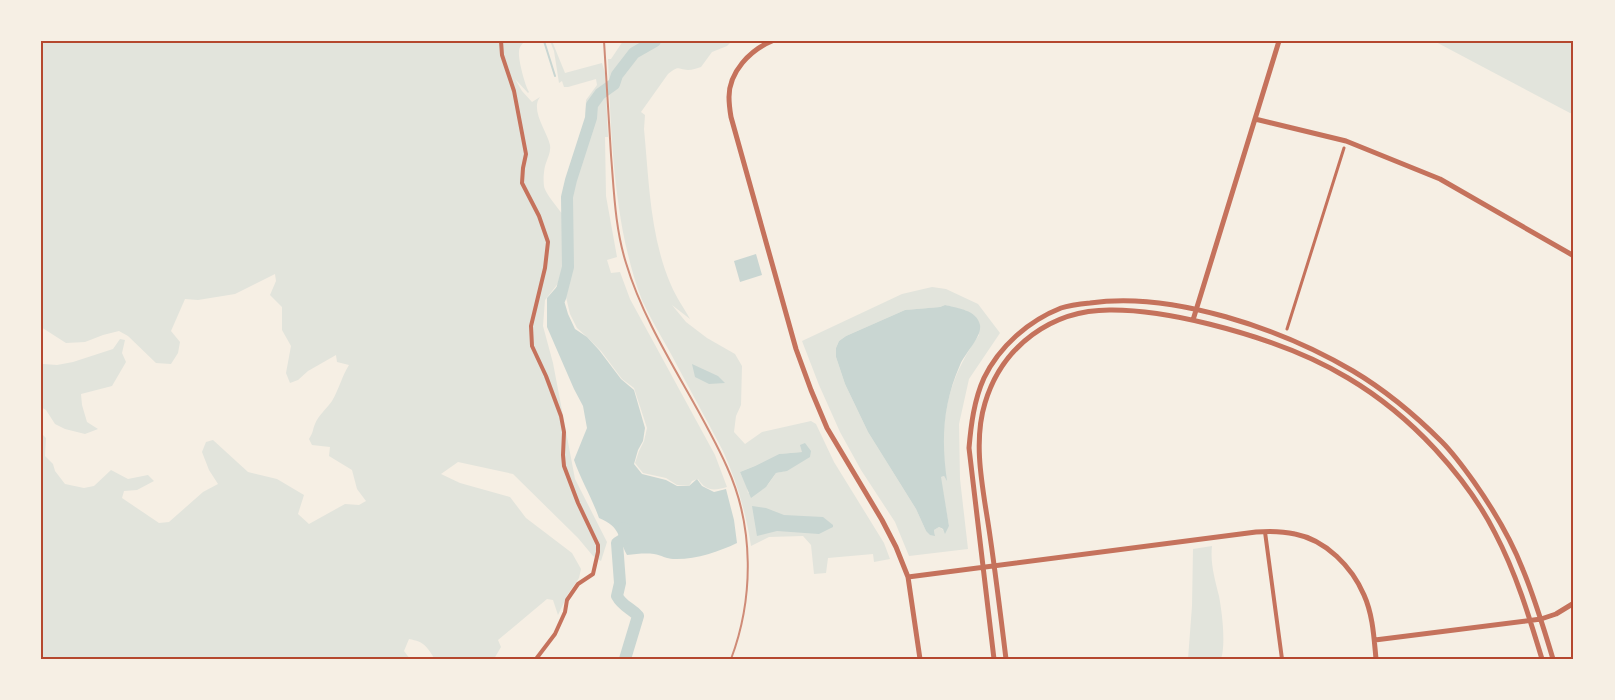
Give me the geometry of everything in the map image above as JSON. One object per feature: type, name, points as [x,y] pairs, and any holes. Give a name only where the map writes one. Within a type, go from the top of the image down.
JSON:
[{"type":"street","points":[[501,41],[502,55],[514,92],[526,154],[522,168],[522,184],[539,216],[548,242],[545,268],[532,326],[532,346],[561,416],[564,432],[564,466],[578,503],[598,545],[593,574],[578,584],[567,600],[565,612],[555,634],[536,659]]},
{"type":"street","points":[[772,41],[749,56],[732,80],[729,97],[731,117],[796,349],[811,390],[827,428],[882,520],[896,547],[908,577],[920,659]]},
{"type":"street","points":[[1193,320],[1279,41]]},
{"type":"street","points":[[1255,119],[1346,141],[1440,179],[1574,256]]},
{"type":"street","points":[[1287,329],[1344,148]]},
{"type":"street","points":[[994,659],[969,448],[975,403],[994,360],[1010,341],[1025,328],[1062,308],[1110,300],[1137,300],[1196,309],[1282,336],[1319,352],[1354,371],[1412,413],[1443,443],[1466,470],[1504,530],[1523,569],[1553,659]]},
{"type":"street","points":[[1006,659],[981,471],[980,426],[984,405],[992,382],[1002,364],[1029,337],[1046,326],[1066,317],[1110,309],[1171,315],[1237,331],[1279,344],[1348,378],[1406,420],[1435,449],[1457,476],[1477,503],[1495,533],[1512,571],[1542,659]]},
{"type":"street","points":[[908,577],[1265,532],[1277,531],[1297,534],[1316,542],[1332,552],[1345,564],[1357,581],[1365,596],[1371,618],[1376,659]]},
{"type":"street","points":[[1265,532],[1282,659]]},
{"type":"street","points":[[1374,640],[1541,619],[1556,614],[1574,603]]},
{"type":"shaded area","points":[[41,41],[525,41],[520,47],[519,55],[528,93],[515,79],[522,91],[532,102],[540,97],[537,102],[538,114],[550,145],[550,152],[544,171],[544,186],[563,215],[570,201],[578,168],[590,134],[585,123],[586,100],[597,85],[596,79],[568,87],[564,87],[562,81],[559,83],[554,51],[550,41],[552,41],[565,73],[602,63],[605,73],[608,137],[605,137],[606,196],[617,257],[607,260],[611,273],[620,272],[630,299],[715,455],[727,487],[710,489],[704,486],[698,479],[692,481],[689,486],[677,485],[666,478],[643,473],[635,463],[647,428],[634,388],[622,379],[601,351],[577,328],[570,314],[566,297],[569,282],[560,281],[545,300],[543,326],[553,363],[575,479],[607,542],[601,561],[593,556],[578,538],[513,474],[458,462],[441,474],[460,483],[510,497],[526,518],[572,553],[581,569],[579,578],[568,594],[558,615],[553,600],[547,599],[498,640],[501,647],[494,659],[435,659],[425,645],[409,639],[404,651],[410,659],[41,659],[41,433],[46,438],[45,456],[53,464],[55,471],[65,484],[84,488],[94,486],[111,470],[128,479],[148,475],[154,481],[137,490],[124,491],[122,498],[159,523],[169,522],[203,492],[218,484],[209,470],[202,452],[206,442],[213,440],[248,472],[277,479],[304,495],[298,514],[309,524],[345,504],[359,505],[366,501],[357,489],[352,470],[329,456],[330,447],[312,445],[309,439],[316,421],[332,401],[349,365],[337,362],[336,355],[308,371],[298,380],[290,383],[286,373],[291,346],[282,330],[282,307],[270,295],[276,281],[275,274],[235,294],[198,300],[185,299],[171,331],[180,342],[178,353],[171,364],[156,363],[128,336],[119,331],[85,342],[66,343],[41,327]]},
{"type":"shaded area","points":[[623,41],[732,41],[727,46],[712,52],[701,67],[688,70],[674,69],[668,74],[641,112],[645,115],[644,129],[649,189],[659,248],[671,285],[690,319],[672,305],[686,322],[707,338],[735,354],[742,366],[741,405],[736,416],[734,432],[745,444],[762,432],[811,421],[816,424],[834,462],[884,543],[890,559],[874,562],[873,554],[828,558],[826,573],[814,574],[811,545],[803,536],[769,537],[751,546],[733,474],[723,451],[648,314],[633,272],[625,243],[616,181],[608,59],[611,59]],"holes":[[[802,452],[790,469],[776,473],[762,490],[748,493],[740,472],[779,454]]]},
{"type":"shaded area","points":[[1434,41],[1574,41],[1574,114],[1570,113]]},
{"type":"shaded area","points":[[756,254],[762,275],[740,282],[734,261]]},
{"type":"shaded area","points":[[561,282],[567,284],[563,297],[575,329],[587,337],[621,379],[634,390],[645,428],[643,441],[634,464],[642,474],[666,480],[677,486],[689,486],[697,479],[702,486],[714,492],[726,489],[734,520],[737,543],[698,557],[681,559],[671,559],[651,554],[627,555],[615,529],[599,518],[574,460],[587,428],[583,406],[547,327],[547,298]]},
{"type":"shaded area","points":[[932,287],[946,289],[978,304],[1000,333],[969,379],[959,424],[960,479],[968,549],[909,556],[895,522],[861,470],[840,432],[802,341],[902,294]],"holes":[[[945,305],[967,311],[979,335],[959,369],[952,386],[948,404],[944,439],[946,479],[944,476],[940,477],[949,526],[945,531],[939,527],[934,530],[935,535],[926,531],[916,509],[868,432],[845,384],[836,357],[836,348],[839,341],[846,336],[905,310]]]},
{"type":"shaded area","points":[[945,305],[971,313],[978,320],[980,330],[976,340],[962,360],[950,394],[944,436],[947,481],[944,476],[941,477],[949,526],[945,534],[943,529],[939,527],[934,530],[935,536],[930,535],[926,531],[916,509],[868,432],[845,384],[836,357],[836,348],[839,341],[846,336],[905,310]]},
{"type":"shaded area","points":[[120,339],[125,340],[122,353],[126,362],[112,386],[81,394],[87,422],[98,429],[85,434],[65,429],[55,424],[46,410],[41,407],[41,365],[73,362],[113,349]]},
{"type":"shaded area","points":[[692,364],[718,376],[725,383],[709,384],[695,377]]},
{"type":"shaded area","points":[[805,443],[811,451],[810,457],[787,471],[776,473],[766,487],[751,498],[740,472],[779,454],[802,452],[800,445]]},
{"type":"shaded area","points":[[752,506],[766,508],[784,515],[823,517],[833,527],[819,534],[777,531],[757,536]]},
{"type":"shaded area","points":[[1212,546],[1212,565],[1222,619],[1221,659],[1188,659],[1192,606],[1193,549]]},
{"type":"waterway","points":[[544,41],[555,76]]},
{"type":"waterway","points":[[560,298],[568,267],[567,197],[591,118],[592,105],[600,94],[614,84],[617,75],[634,53],[655,41]]},
{"type":"waterway","points":[[624,528],[625,538],[617,543],[620,583],[617,596],[622,603],[638,616],[625,659]]},
{"type":"railway","points":[[604,41],[611,155],[622,250],[635,290],[659,341],[715,441],[727,467],[742,513],[748,562],[747,587],[739,636],[731,659]]}]
